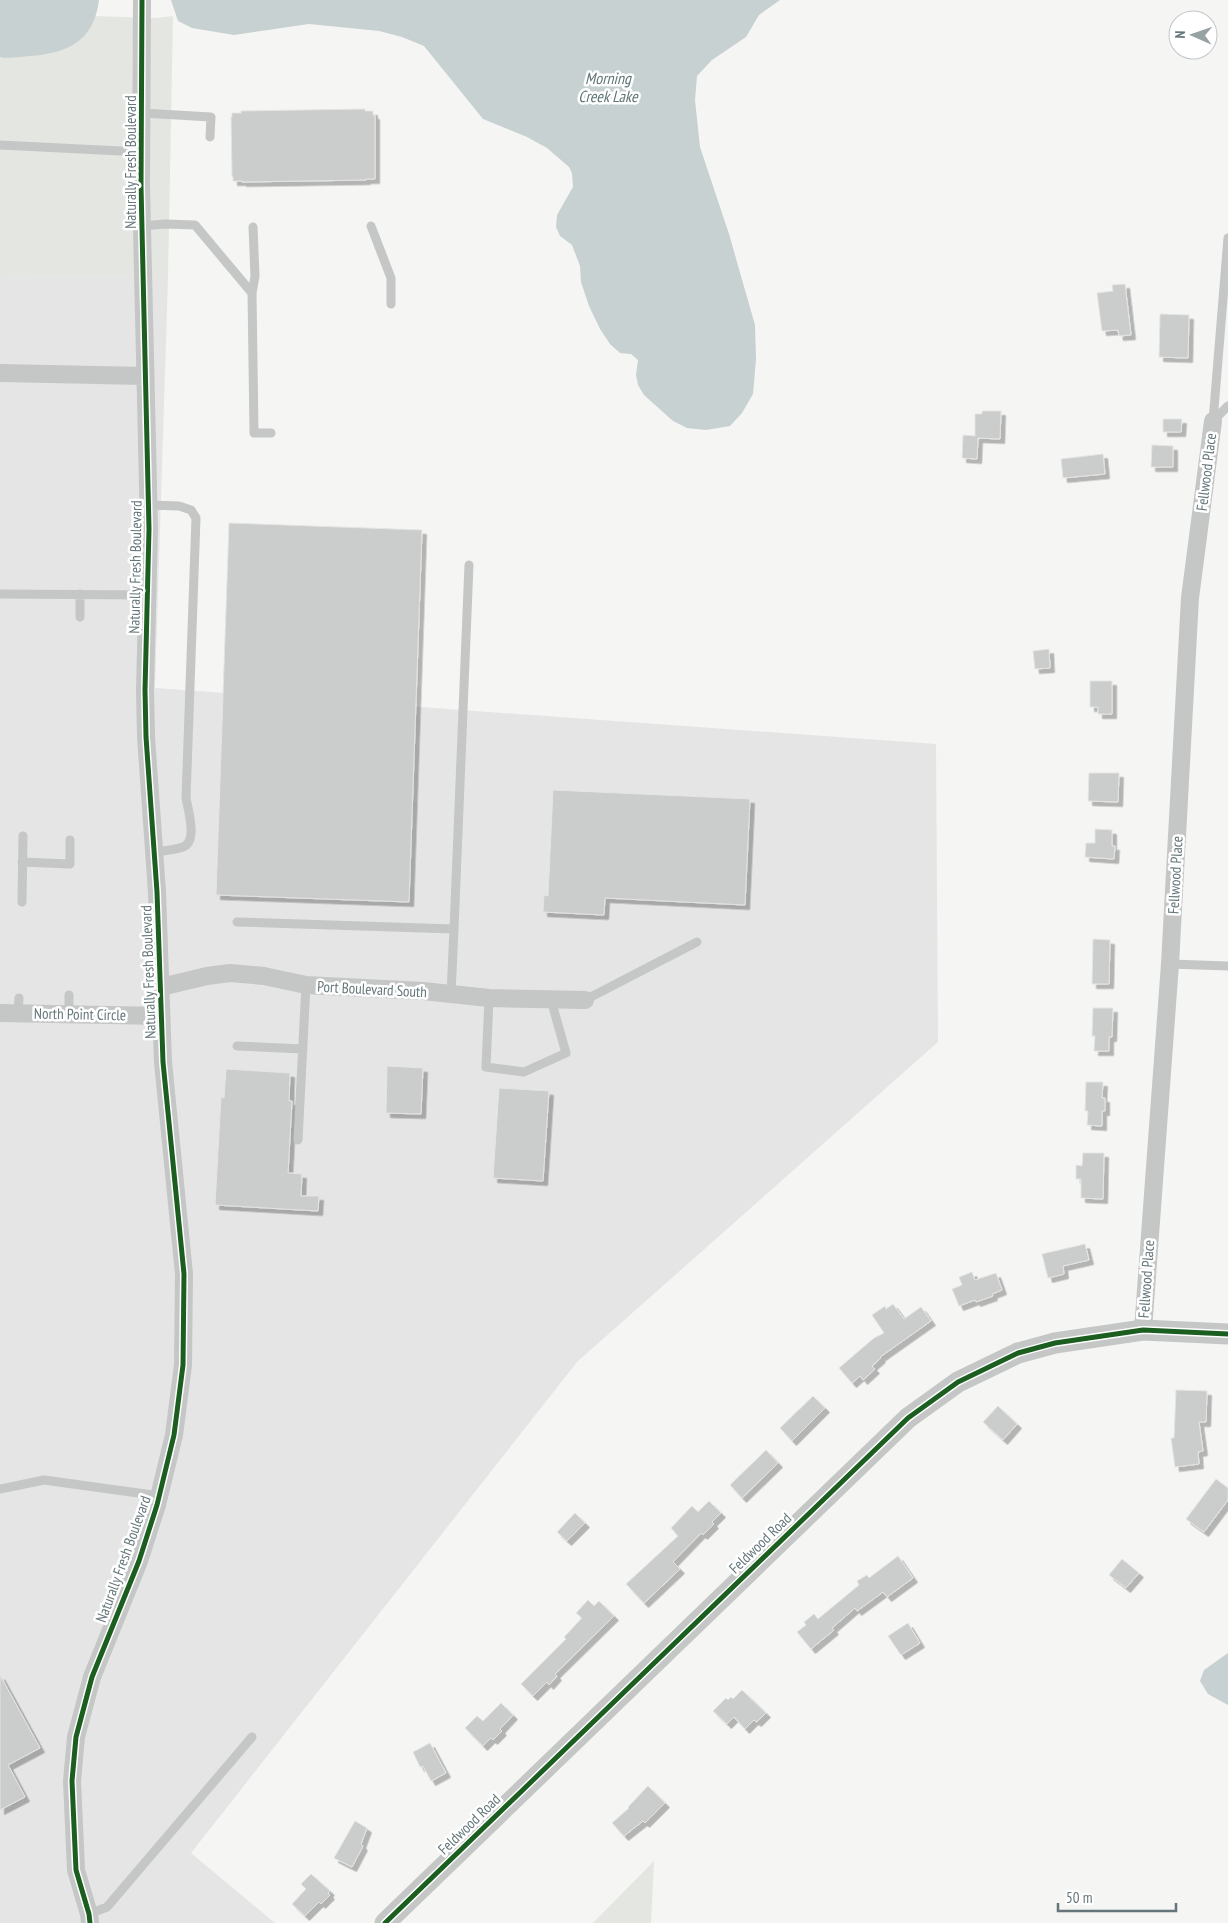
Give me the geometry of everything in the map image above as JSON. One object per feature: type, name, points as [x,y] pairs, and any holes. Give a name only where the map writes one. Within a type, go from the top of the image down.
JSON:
[{"type":"street","name":"Naturally Fresh Boulevard","points":[[93,1920],[76,1870],[72,1781],[76,1737],[92,1677],[139,1561],[160,1496],[174,1434],[183,1365],[184,1284],[163,1062],[155,852],[146,738],[148,505],[142,226],[142,0]]},
{"type":"street","points":[[0,373],[145,376]]},
{"type":"street","name":"Fellwood Place","points":[[1143,1330],[1170,964],[1190,598],[1213,422]]},
{"type":"street","name":"Port Boulevard South","points":[[161,987],[207,976],[230,973],[264,976],[306,985],[489,998],[585,1000]]},
{"type":"street","name":"North Point Circle","points":[[0,1012],[18,1006],[69,1015],[161,1016]]},
{"type":"street","name":"Feldwood Road","points":[[385,1923],[908,1418],[958,1382],[1018,1353],[1055,1343],[1143,1330],[1228,1334]]},
{"type":"lane","points":[[142,113],[211,117],[210,137]]},
{"type":"lane","points":[[0,145],[142,152]]},
{"type":"lane","points":[[142,226],[164,224],[195,225],[252,293]]},
{"type":"lane","points":[[371,226],[391,278],[391,304]]},
{"type":"lane","points":[[253,227],[255,276],[252,293],[254,433],[271,433]]},
{"type":"lane","points":[[1213,422],[1228,238]]},
{"type":"lane","points":[[1213,422],[1228,406]]},
{"type":"lane","points":[[148,505],[179,506],[191,510],[196,518],[186,798],[191,827],[191,840],[185,846],[155,852]]},
{"type":"lane","points":[[451,994],[469,565]]},
{"type":"lane","points":[[0,594],[147,595]]},
{"type":"lane","points":[[80,594],[80,617]]},
{"type":"lane","points":[[22,902],[23,836]]},
{"type":"lane","points":[[22,862],[70,864],[70,840]]},
{"type":"lane","points":[[237,922],[454,929]]},
{"type":"lane","points":[[585,1000],[697,942]]},
{"type":"lane","points":[[1170,964],[1228,966]]},
{"type":"lane","points":[[298,1140],[306,985]]},
{"type":"lane","points":[[69,1015],[70,995]]},
{"type":"lane","points":[[489,998],[486,1067],[524,1072],[566,1053],[551,1000]]},
{"type":"lane","points":[[237,1046],[303,1049]]},
{"type":"lane","points":[[0,1489],[44,1480],[160,1496]]},
{"type":"lane","points":[[93,1920],[107,1907],[252,1736]]},
{"type":"shaded area","points":[[0,13],[155,18],[173,16],[168,277],[0,276]]},
{"type":"shaded area","points":[[0,276],[168,277],[155,688],[936,744],[938,1042],[577,1362],[191,1853],[275,1923],[0,1923]]},
{"type":"shaded area","points":[[654,1861],[651,1923],[593,1923]]},
{"type":"water","points":[[0,0],[99,0],[95,18],[88,32],[78,42],[52,53],[4,58],[0,57]]},
{"type":"water","name":"Morning Creek Lake","points":[[171,0],[780,0],[759,15],[746,37],[712,60],[697,76],[695,100],[700,147],[729,234],[755,325],[756,359],[753,394],[742,413],[730,426],[706,430],[687,428],[673,421],[644,395],[638,385],[636,375],[638,360],[631,354],[620,353],[610,344],[600,329],[589,306],[581,282],[580,266],[572,245],[560,236],[556,227],[557,215],[573,187],[572,173],[569,167],[547,148],[527,137],[483,119],[424,46],[402,37],[379,31],[309,24],[234,35],[192,28],[178,21]]},
{"type":"water","points":[[1228,1653],[1228,1705],[1208,1694],[1200,1681],[1204,1670]]},
{"type":"building","points":[[365,109],[365,111],[373,111],[373,115],[375,115],[375,179],[233,181],[232,113],[241,113],[241,111]]},
{"type":"building","points":[[1125,284],[1131,335],[1119,336],[1118,330],[1102,331],[1097,293],[1113,291],[1112,285]]},
{"type":"building","points":[[1160,314],[1189,315],[1188,358],[1159,357]]},
{"type":"building","points":[[982,411],[1001,411],[1000,439],[978,438],[977,459],[962,458],[963,435],[975,436],[975,414],[982,414]]},
{"type":"building","points":[[1163,419],[1182,419],[1181,432],[1163,432]]},
{"type":"building","points":[[1152,445],[1173,446],[1173,467],[1151,467]]},
{"type":"building","points":[[1103,454],[1105,474],[1063,478],[1061,459]]},
{"type":"building","points":[[229,523],[422,530],[409,902],[216,895]]},
{"type":"building","points":[[1049,649],[1050,668],[1035,669],[1033,651]]},
{"type":"building","points":[[1090,681],[1112,681],[1112,714],[1098,714],[1098,707],[1090,707]]},
{"type":"building","points":[[1089,773],[1119,773],[1118,802],[1088,801]]},
{"type":"building","points":[[553,790],[750,799],[745,905],[605,898],[604,915],[543,912],[544,895],[548,896]]},
{"type":"building","points":[[1095,829],[1112,830],[1112,846],[1115,846],[1114,859],[1085,857],[1086,843],[1095,843]]},
{"type":"building","points":[[1093,939],[1110,940],[1109,984],[1092,984]]},
{"type":"building","points":[[1093,1008],[1113,1008],[1112,1037],[1109,1037],[1109,1051],[1094,1051],[1095,1036],[1092,1036]]},
{"type":"building","points":[[387,1066],[423,1068],[421,1114],[386,1113]]},
{"type":"building","points":[[226,1069],[290,1073],[289,1101],[292,1101],[288,1173],[302,1174],[301,1196],[319,1196],[318,1211],[215,1205],[221,1097],[224,1098]]},
{"type":"building","points":[[1086,1082],[1103,1082],[1102,1098],[1105,1098],[1105,1111],[1102,1111],[1102,1126],[1087,1125],[1088,1111],[1085,1111]]},
{"type":"building","points":[[499,1088],[549,1091],[543,1181],[493,1178]]},
{"type":"building","points":[[1083,1153],[1104,1153],[1103,1199],[1081,1198],[1081,1179],[1076,1179],[1076,1165],[1082,1166]]},
{"type":"building","points":[[1085,1244],[1089,1260],[1063,1266],[1064,1274],[1048,1278],[1042,1254]]},
{"type":"building","points":[[972,1272],[975,1280],[996,1273],[1002,1290],[992,1294],[993,1296],[959,1306],[952,1289],[962,1285],[959,1277]]},
{"type":"building","points":[[893,1304],[904,1319],[921,1307],[931,1321],[880,1357],[872,1366],[875,1369],[863,1380],[860,1376],[852,1383],[839,1368],[874,1338],[884,1333],[872,1315],[885,1306],[886,1309]]},
{"type":"building","points":[[1176,1390],[1207,1391],[1206,1422],[1199,1422],[1203,1451],[1198,1452],[1199,1464],[1175,1467],[1171,1438],[1174,1438]]},
{"type":"building","points":[[813,1396],[825,1408],[792,1441],[780,1428]]},
{"type":"building","points":[[998,1406],[1017,1424],[1003,1440],[983,1422]]},
{"type":"building","points":[[766,1450],[778,1463],[742,1498],[730,1485]]},
{"type":"building","points":[[1216,1479],[1228,1488],[1228,1500],[1204,1532],[1186,1519]]},
{"type":"building","points":[[709,1501],[721,1513],[712,1522],[714,1524],[703,1535],[701,1533],[673,1562],[680,1569],[644,1603],[626,1584],[678,1536],[671,1528],[692,1506],[698,1512]]},
{"type":"building","points":[[575,1513],[585,1523],[567,1541],[557,1532]]},
{"type":"building","points":[[898,1556],[913,1578],[887,1597],[883,1592],[857,1611],[855,1608],[832,1628],[834,1630],[811,1649],[797,1632],[806,1625],[804,1622],[814,1614],[818,1619],[859,1585],[857,1581],[867,1575],[869,1578]]},
{"type":"building","points":[[1122,1559],[1139,1573],[1126,1588],[1109,1575]]},
{"type":"building","points":[[588,1600],[594,1606],[599,1601],[614,1616],[555,1674],[557,1676],[549,1685],[547,1682],[533,1696],[521,1684],[566,1639],[564,1637],[582,1618],[576,1613]]},
{"type":"building","points":[[908,1623],[920,1643],[901,1655],[888,1636]]},
{"type":"building","points":[[0,1675],[40,1748],[8,1765],[25,1797],[0,1810]]},
{"type":"building","points":[[742,1690],[766,1713],[757,1722],[754,1720],[745,1729],[734,1717],[727,1724],[713,1711],[726,1698],[728,1700],[731,1697],[733,1699]]},
{"type":"building","points":[[501,1703],[513,1715],[500,1729],[502,1731],[483,1746],[465,1728],[477,1716],[483,1721]]},
{"type":"building","points":[[430,1743],[446,1773],[431,1781],[423,1766],[420,1767],[413,1752]]},
{"type":"building","points":[[648,1786],[665,1803],[645,1823],[643,1821],[624,1836],[612,1823],[629,1808]]},
{"type":"building","points":[[355,1821],[367,1828],[361,1844],[363,1846],[352,1867],[334,1858]]},
{"type":"building","points":[[311,1874],[330,1891],[328,1893],[330,1895],[321,1904],[319,1902],[305,1916],[292,1904],[306,1889],[301,1884]]},
{"type":"cycle path","points":[[90,1923],[76,1870],[72,1781],[76,1737],[92,1677],[139,1561],[157,1505],[174,1435],[183,1365],[184,1274],[163,1062],[157,892],[146,737],[145,690],[149,529],[141,186],[142,0]]},
{"type":"cycle path","points":[[385,1923],[908,1418],[958,1382],[1018,1353],[1055,1343],[1143,1330],[1228,1334]]}]
